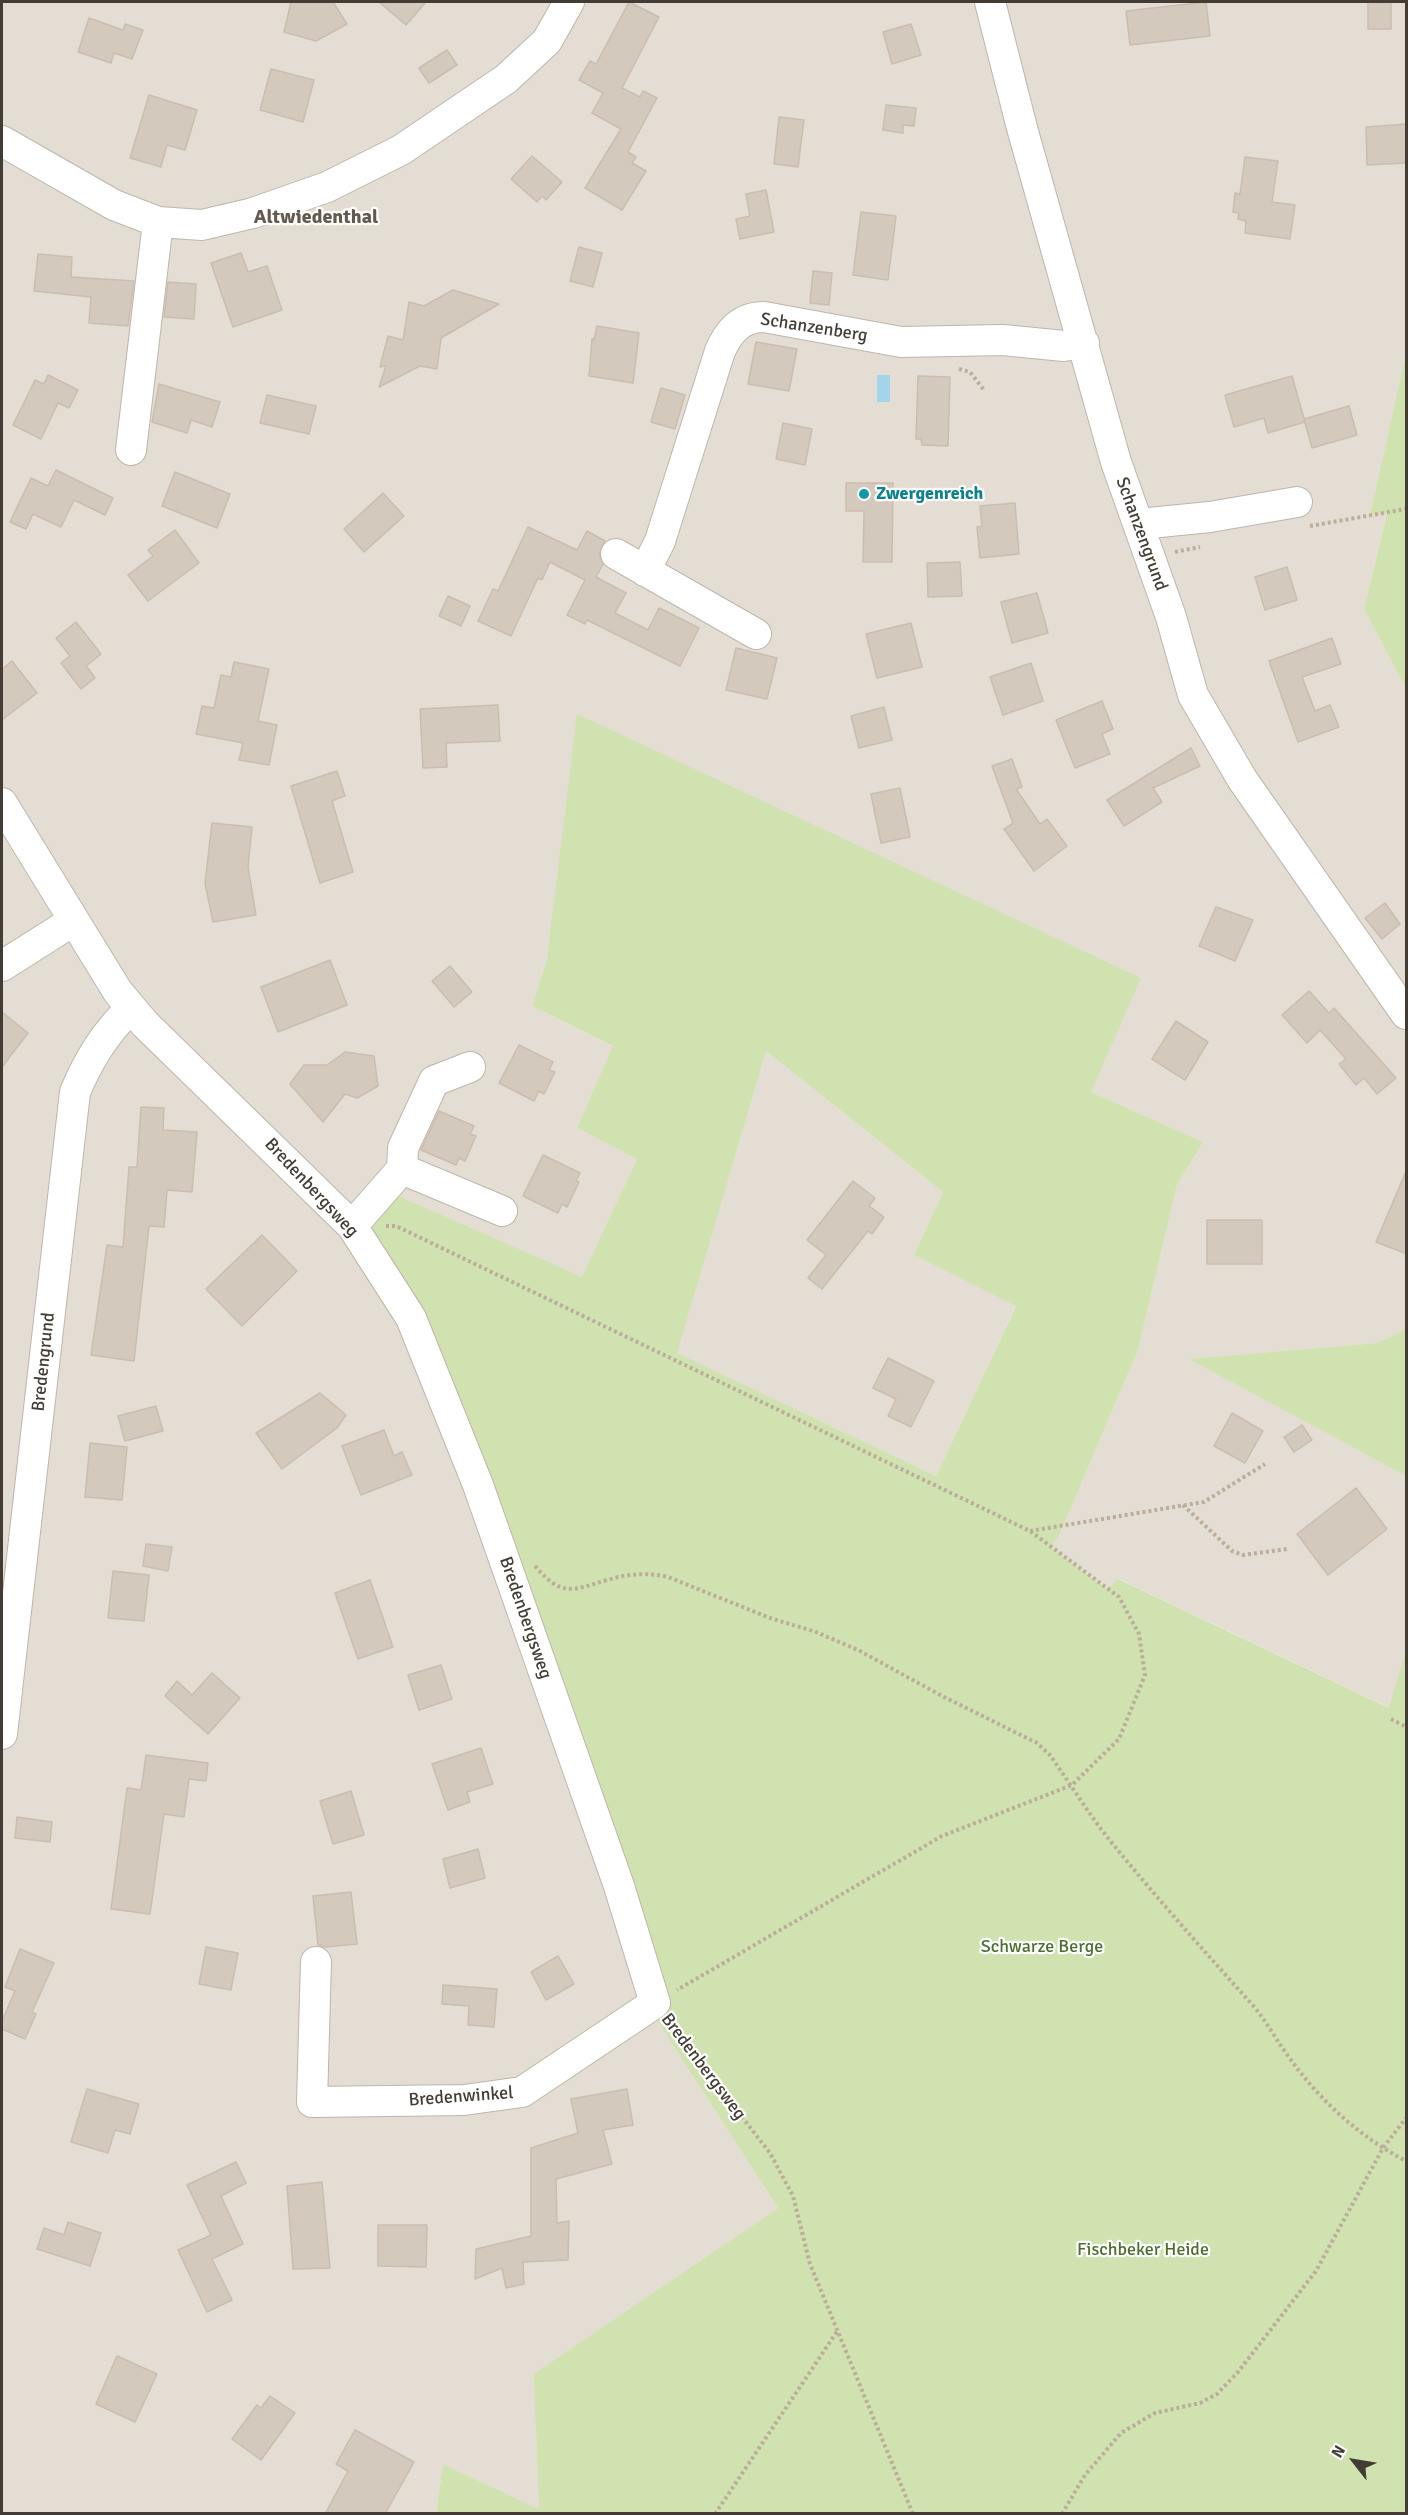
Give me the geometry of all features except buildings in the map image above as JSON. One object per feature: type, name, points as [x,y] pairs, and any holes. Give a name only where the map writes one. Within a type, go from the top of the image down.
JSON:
[{"type":"street","points":[[2,141],[114,205],[158,222],[202,225],[253,213],[327,187],[401,150],[506,79],[547,41],[569,2]]},
{"type":"street","name":"Schanzengrund","points":[[990,2],[1022,128],[1116,462],[1171,617],[1193,695],[1242,778],[1407,1014]]},
{"type":"street","points":[[131,450],[158,222]]},
{"type":"street","name":"Schanzenberg","points":[[645,572],[660,541],[720,351],[729,335],[746,320],[764,317],[901,342],[1003,340],[1064,346],[1084,343]]},
{"type":"street","points":[[1139,524],[1210,517],[1297,502]]},
{"type":"street","points":[[616,554],[756,634]]},
{"type":"street","name":"Bredenbergsweg","points":[[2,803],[73,921],[130,1008],[352,1226],[411,1318],[478,1485],[619,1886],[655,2003]]},
{"type":"street","points":[[2,966],[73,921]]},
{"type":"street","name":"Bredengrund","points":[[2,1734],[75,1092],[100,1042],[130,1008]]},
{"type":"street","points":[[352,1226],[402,1169],[403,1148],[434,1081],[471,1067]]},
{"type":"street","points":[[402,1169],[502,1211]]},
{"type":"street","name":"Bredenwinkel","points":[[316,1962],[312,2102],[464,2100],[522,2092],[655,2003]]},
{"type":"path","points":[[955,368],[970,372],[984,390]]},
{"type":"path","points":[[1376,514],[1407,509]]},
{"type":"path","points":[[352,1226],[396,1226],[1030,1531],[1119,1597],[1139,1634],[1144,1654],[1145,1675],[1119,1739],[1072,1785],[942,1836],[655,2003]]},
{"type":"path","points":[[1030,1531],[1204,1502],[1265,1464]]},
{"type":"path","points":[[1183,1504],[1233,1551],[1243,1555],[1287,1549]]},
{"type":"path","points":[[530,1556],[545,1577],[570,1590],[585,1589],[628,1575],[651,1573],[668,1577],[858,1650],[944,1697],[1037,1743],[1049,1754],[1111,1842],[1204,1949],[1223,1975],[1267,2021],[1307,2082],[1336,2112],[1383,2148],[1407,2161]]},
{"type":"path","points":[[1391,1719],[1407,1727]]},
{"type":"path","name":"Bredenbergsweg","points":[[655,2003],[696,2061],[775,2162],[793,2196],[810,2264],[913,2514]]},
{"type":"path","points":[[1062,2514],[1085,2475],[1121,2433],[1155,2413],[1200,2403],[1217,2394],[1238,2372],[1316,2271],[1383,2148],[1407,2118]]},
{"type":"path","points":[[715,2514],[838,2330]]},
{"type":"shaded area","points":[[2,2],[1406,2],[1406,353],[1370,515],[1387,512],[1364,609],[1406,689],[1406,1329],[1377,1343],[1190,1359],[1406,1476],[1406,1649],[1390,1708],[1119,1579],[1109,1589],[1051,1547],[1059,1536],[1138,1350],[1177,1185],[1203,1142],[1091,1092],[547,959],[532,1006],[614,1047],[577,1128],[637,1159],[582,1278],[401,1197],[411,1318],[656,2019],[778,2208],[535,2374],[539,2509],[443,2464],[436,2513],[2,2514]]},
{"type":"shaded area","points":[[766,1051],[943,1192],[914,1255],[1016,1305],[936,1476],[676,1353]]},
{"type":"green space","points":[[1406,353],[1406,689],[1364,609],[1387,513],[1370,515]]},
{"type":"green space","name":"Schwarze Berge","points":[[577,714],[1141,978],[1091,1092],[1203,1142],[1177,1185],[1138,1350],[1059,1536],[1051,1547],[1108,1589],[1118,1579],[1389,1708],[1406,1649],[1406,2513],[436,2513],[443,2464],[539,2509],[534,2374],[778,2208],[656,2019],[411,1318],[352,1226],[372,1203],[401,1197],[582,1277],[637,1159],[577,1128],[613,1046],[532,1006],[547,959]],"holes":[[[766,1051],[943,1192],[914,1255],[1016,1306],[936,1476],[677,1353]]]},
{"type":"green space","points":[[1406,1329],[1406,1476],[1189,1359],[1377,1343]]},
{"type":"water","points":[[877,375],[890,375],[890,402],[877,402]]},
{"type":"place","name":"Zwergenreich","points":[[864,494]]},
{"type":"district","name":"Altwiedenthal","points":[[316,218]]},
{"type":"park label","name":"Fischbeker Heide","points":[[1143,2250]]}]
